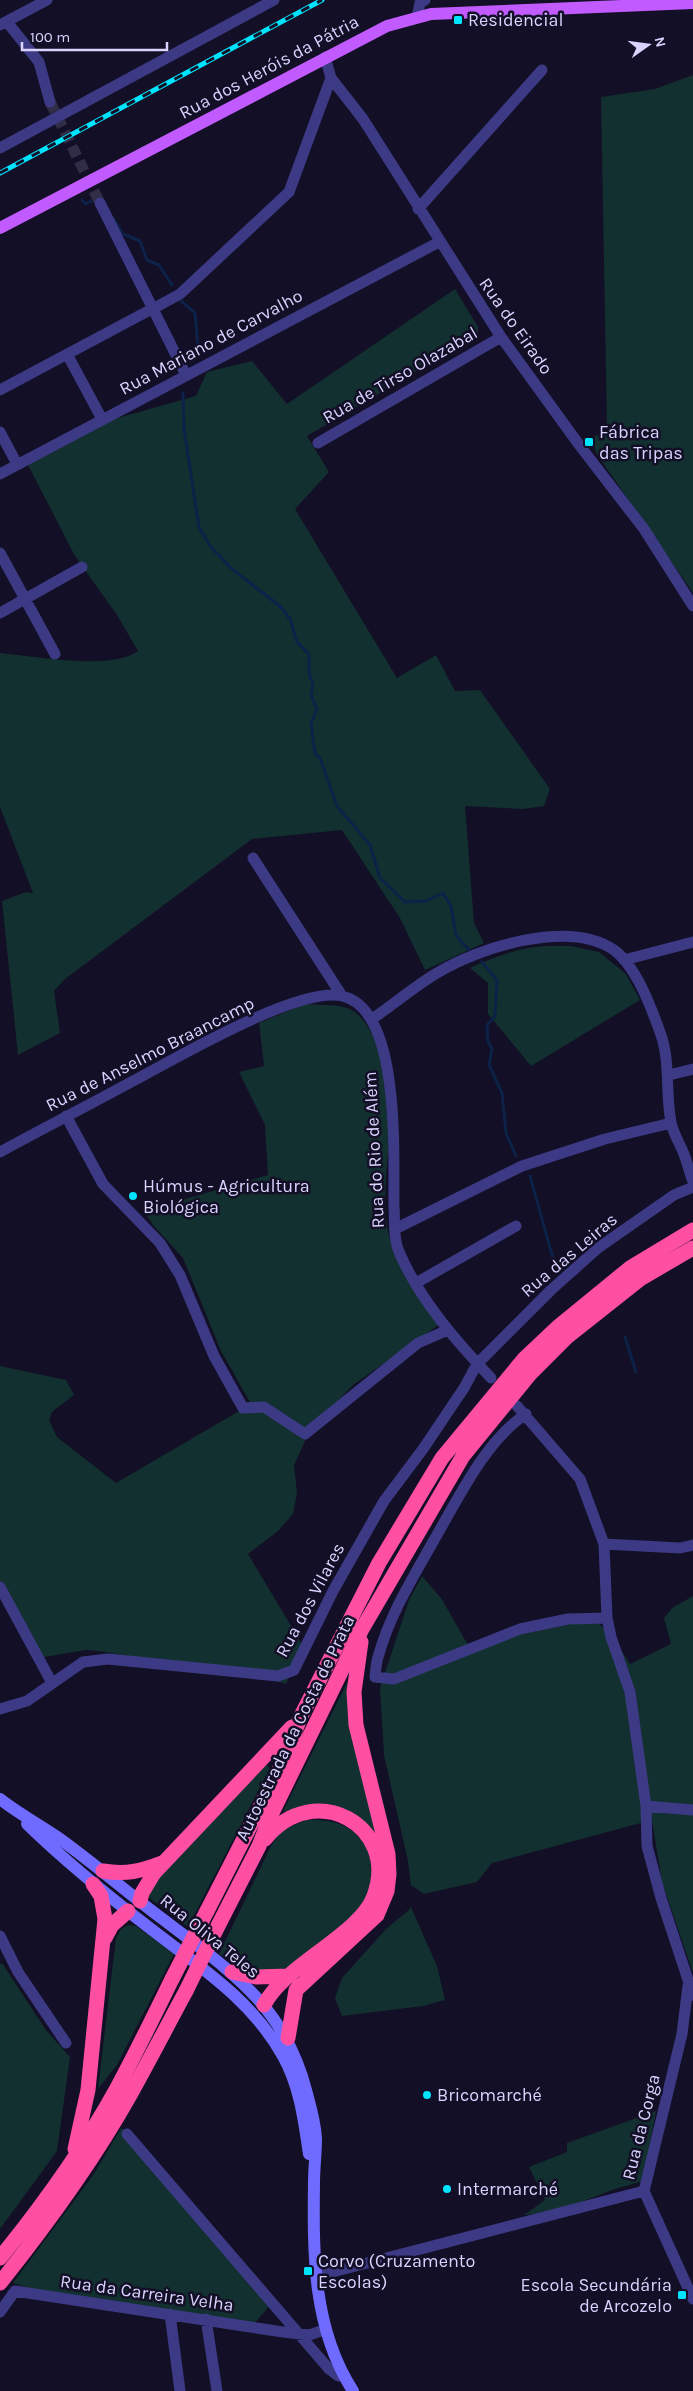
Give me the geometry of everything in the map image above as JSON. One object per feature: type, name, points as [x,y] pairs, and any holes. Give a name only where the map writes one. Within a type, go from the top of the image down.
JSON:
[{"type":"highway","name":"Autoestrada da Costa de Prata","points":[[0,2258],[72,2162],[116,2089],[284,1760],[300,1718],[379,1563],[442,1458],[524,1359],[559,1326],[630,1268],[693,1230]]},
{"type":"highway","name":"Autoestrada da Costa de Prata","points":[[0,2282],[31,2244],[73,2184],[124,2104],[186,1991],[259,1846],[272,1813],[362,1629],[463,1456],[530,1374],[568,1336],[640,1279],[693,1248]]},
{"type":"highway","points":[[264,2005],[268,1996],[293,1983],[377,1915],[387,1891],[389,1874],[388,1854],[356,1725],[354,1692],[362,1629]]},
{"type":"highway","points":[[103,1941],[112,1925],[136,1907],[154,1874],[300,1718]]},
{"type":"highway","points":[[259,1846],[272,1830],[287,1819],[306,1812],[325,1810],[342,1815],[358,1825],[370,1839],[378,1855],[379,1873],[374,1895],[366,1912],[293,1983],[288,2038]]},
{"type":"highway","points":[[103,1871],[117,1874],[137,1873],[166,1862]]},
{"type":"highway","points":[[72,2162],[88,2090],[105,1919],[101,1896],[92,1884]]},
{"type":"highway","points":[[232,1972],[293,1983]]},
{"type":"main road","name":"Rua dos Heróis da Pátria","points":[[0,228],[386,26],[417,17],[543,4],[693,3]]},
{"type":"main road","name":"Rua Oliva Teles","points":[[2,1801],[103,1871],[136,1907],[152,1930],[228,1987],[244,2002],[263,2025],[284,2056],[294,2079],[303,2114],[314,2184]]},
{"type":"main road","name":"Rua Oliva Teles","points":[[2,1801],[92,1884],[160,1917],[232,1972],[264,2005],[288,2038],[303,2077],[316,2137],[314,2184],[317,2276],[324,2330],[343,2376],[354,2391]]},
{"type":"main road","points":[[244,2002],[264,2005],[263,2025]]},
{"type":"street","points":[[47,0],[4,24],[39,62],[50,102]]},
{"type":"street","points":[[0,148],[274,0]]},
{"type":"street","points":[[417,17],[420,3],[426,0]]},
{"type":"street","name":"Rua do Eirado","points":[[326,57],[331,78],[363,119],[438,242],[500,337],[644,529],[693,606]]},
{"type":"street","points":[[418,209],[542,70]]},
{"type":"street","points":[[0,390],[180,294],[289,192],[331,78]]},
{"type":"street","points":[[100,203],[186,375]]},
{"type":"street","name":"Rua Mariano de Carvalho","points":[[0,474],[438,242]]},
{"type":"street","name":"Rua de Tirso Olazabal","points":[[318,443],[500,337]]},
{"type":"street","points":[[67,354],[102,419]]},
{"type":"street","points":[[0,432],[17,464]]},
{"type":"street","points":[[0,553],[55,654]]},
{"type":"street","points":[[0,613],[82,567]]},
{"type":"street","points":[[253,858],[342,996],[357,1004],[372,1019],[437,972],[474,955],[526,940],[564,936],[585,940],[614,950],[624,960],[642,987],[660,1033],[669,1075],[671,1123],[693,1182]]},
{"type":"street","points":[[624,960],[693,942]]},
{"type":"street","name":"Rua de Anselmo Braancamp","points":[[0,1152],[236,1027],[281,1008],[318,997],[342,996]]},
{"type":"street","name":"Rua do Rio de Além","points":[[372,1019],[382,1043],[390,1086],[395,1228],[399,1252],[416,1283],[448,1330],[491,1378]]},
{"type":"street","points":[[669,1075],[693,1069]]},
{"type":"street","points":[[66,1116],[103,1184],[160,1243],[175,1267],[214,1356],[243,1408],[264,1407],[305,1434],[418,1343],[448,1330]]},
{"type":"street","points":[[395,1228],[522,1166],[605,1139],[671,1123]]},
{"type":"street","name":"Rua das Leiras","points":[[477,1364],[551,1290],[598,1248],[674,1196],[693,1187]]},
{"type":"street","points":[[416,1283],[516,1226]]},
{"type":"street","name":"Rua dos Vilares","points":[[0,1709],[27,1701],[83,1662],[108,1659],[278,1676],[294,1670],[333,1591],[384,1501],[459,1396],[477,1364]]},
{"type":"street","points":[[517,1406],[526,1414],[580,1478],[604,1544],[607,1618],[611,1637],[630,1692],[646,1806],[647,1846],[661,1898],[691,1990]]},
{"type":"street","points":[[526,1414],[512,1423],[498,1439],[468,1481],[403,1595],[378,1654],[375,1677],[394,1680],[520,1628],[568,1619],[607,1618]]},
{"type":"street","points":[[604,1544],[680,1548],[693,1545]]},
{"type":"street","points":[[0,1587],[52,1683]]},
{"type":"street","points":[[646,1806],[693,1810]]},
{"type":"street","points":[[0,1936],[2,1948],[66,2043]]},
{"type":"street","name":"Rua da Corga","points":[[317,2276],[644,2191],[687,2032],[691,1990]]},
{"type":"street","name":"Rua Oliva Teles","points":[[127,2134],[330,2370],[338,2376],[343,2376]]},
{"type":"street","points":[[644,2191],[693,2299]]},
{"type":"street","name":"Rua da Carreira Velha","points":[[0,2312],[15,2291],[300,2334],[308,2335],[324,2330]]},
{"type":"street","points":[[170,2314],[180,2391]]},
{"type":"street","points":[[206,2320],[217,2391]]},
{"type":"green space","points":[[693,75],[693,593],[596,453],[593,438],[607,428],[601,97],[655,89]]},
{"type":"green space","points":[[455,289],[478,327],[478,335],[307,436],[329,472],[295,509],[397,678],[436,655],[455,691],[480,690],[550,789],[544,806],[523,809],[465,806],[474,923],[484,943],[425,970],[400,918],[342,830],[252,839],[65,979],[54,991],[60,1033],[18,1055],[2,901],[26,892],[33,893],[0,807],[0,653],[72,661],[92,661],[126,657],[138,651],[117,615],[75,556],[28,465],[107,421],[196,396],[207,372],[252,361],[287,404]]},
{"type":"green space","points":[[545,946],[571,946],[599,952],[626,974],[640,1000],[531,1066],[488,1014],[488,983],[470,968],[506,954]]},
{"type":"green space","points":[[305,1004],[332,1005],[347,1008],[357,1014],[373,1035],[379,1049],[387,1079],[390,1104],[385,1188],[386,1221],[389,1236],[409,1283],[440,1324],[353,1385],[309,1432],[294,1465],[297,1493],[293,1514],[278,1531],[248,1554],[303,1646],[286,1684],[266,1678],[99,1651],[86,1650],[44,1657],[0,1587],[0,1366],[66,1380],[74,1395],[52,1412],[49,1420],[57,1437],[116,1483],[251,1404],[221,1351],[183,1258],[153,1225],[144,1211],[268,1175],[265,1125],[239,1072],[264,1066],[259,1023]]},
{"type":"green space","points":[[422,1576],[441,1598],[472,1652],[500,1639],[593,1619],[610,1633],[630,1664],[671,1644],[664,1618],[672,1608],[693,1596],[693,1973],[662,1882],[652,1820],[492,1863],[477,1882],[424,1894],[411,1885],[408,1861],[384,1755],[380,1688],[409,1600]]},
{"type":"green space","points":[[352,1673],[381,1851],[364,1824],[283,1811]]},
{"type":"green space","points":[[265,1764],[270,1768],[188,1927],[148,1897],[152,1886]]},
{"type":"green space","points":[[306,1820],[326,1821],[344,1826],[353,1831],[365,1845],[369,1854],[372,1873],[363,1905],[335,1933],[292,1966],[264,1971],[236,1964],[219,1954],[271,1846],[281,1831]]},
{"type":"green space","points":[[410,1905],[437,1966],[445,2000],[423,2006],[342,2016],[335,1998],[342,1978],[386,1929],[410,1909]]},
{"type":"green space","points":[[128,1925],[136,1926],[174,1954],[117,2065],[98,2089],[116,1938],[121,1929]]},
{"type":"green space","points":[[2,1963],[46,2030],[70,2057],[57,2151],[0,2229],[0,1964]]},
{"type":"green space","points":[[656,2111],[643,2181],[615,2189],[555,2212],[524,2215],[545,2200],[529,2167],[567,2152],[567,2143]]},
{"type":"green space","points":[[121,2128],[141,2142],[273,2302],[252,2326],[77,2303],[13,2283],[94,2174]]},
{"type":"waterway","points":[[82,200],[86,204],[91,201]]},
{"type":"waterway","points":[[113,218],[123,234],[140,241],[147,260],[159,265],[172,285]]},
{"type":"waterway","points":[[181,301],[195,313],[198,348]]},
{"type":"waterway","points":[[183,393],[184,429],[199,527],[210,546],[231,568],[281,607],[290,619],[297,642],[309,654],[309,673],[313,684],[311,695],[317,709],[311,723],[315,754],[320,758],[337,806],[370,845],[380,878],[405,902],[426,901],[443,893],[451,906],[456,935],[469,950]]},
{"type":"waterway","points":[[482,962],[497,980],[495,1016],[487,1025],[488,1041],[492,1049],[489,1065],[502,1093],[506,1133],[516,1156]]},
{"type":"waterway","points":[[530,1176],[554,1262]]},
{"type":"waterway","points":[[625,1337],[636,1372]]},
{"type":"tunnel","points":[[50,102],[100,203]]},
{"type":"railway","points":[[0,173],[322,0]]},
{"type":"place","name":"Residencial","points":[[458,20]]},
{"type":"place","name":"Fábrica das Tripas","points":[[589,442]]},
{"type":"place","name":"Húmus - Agricultura Biológica","points":[[133,1196]]},
{"type":"place","name":"Bricomarché","points":[[427,2095]]},
{"type":"place","name":"Intermarché","points":[[447,2189]]},
{"type":"place","name":"Corvo (Cruzamento Escolas)","points":[[308,2271]]},
{"type":"place","name":"Escola Secundária de Arcozelo","points":[[682,2295]]}]
